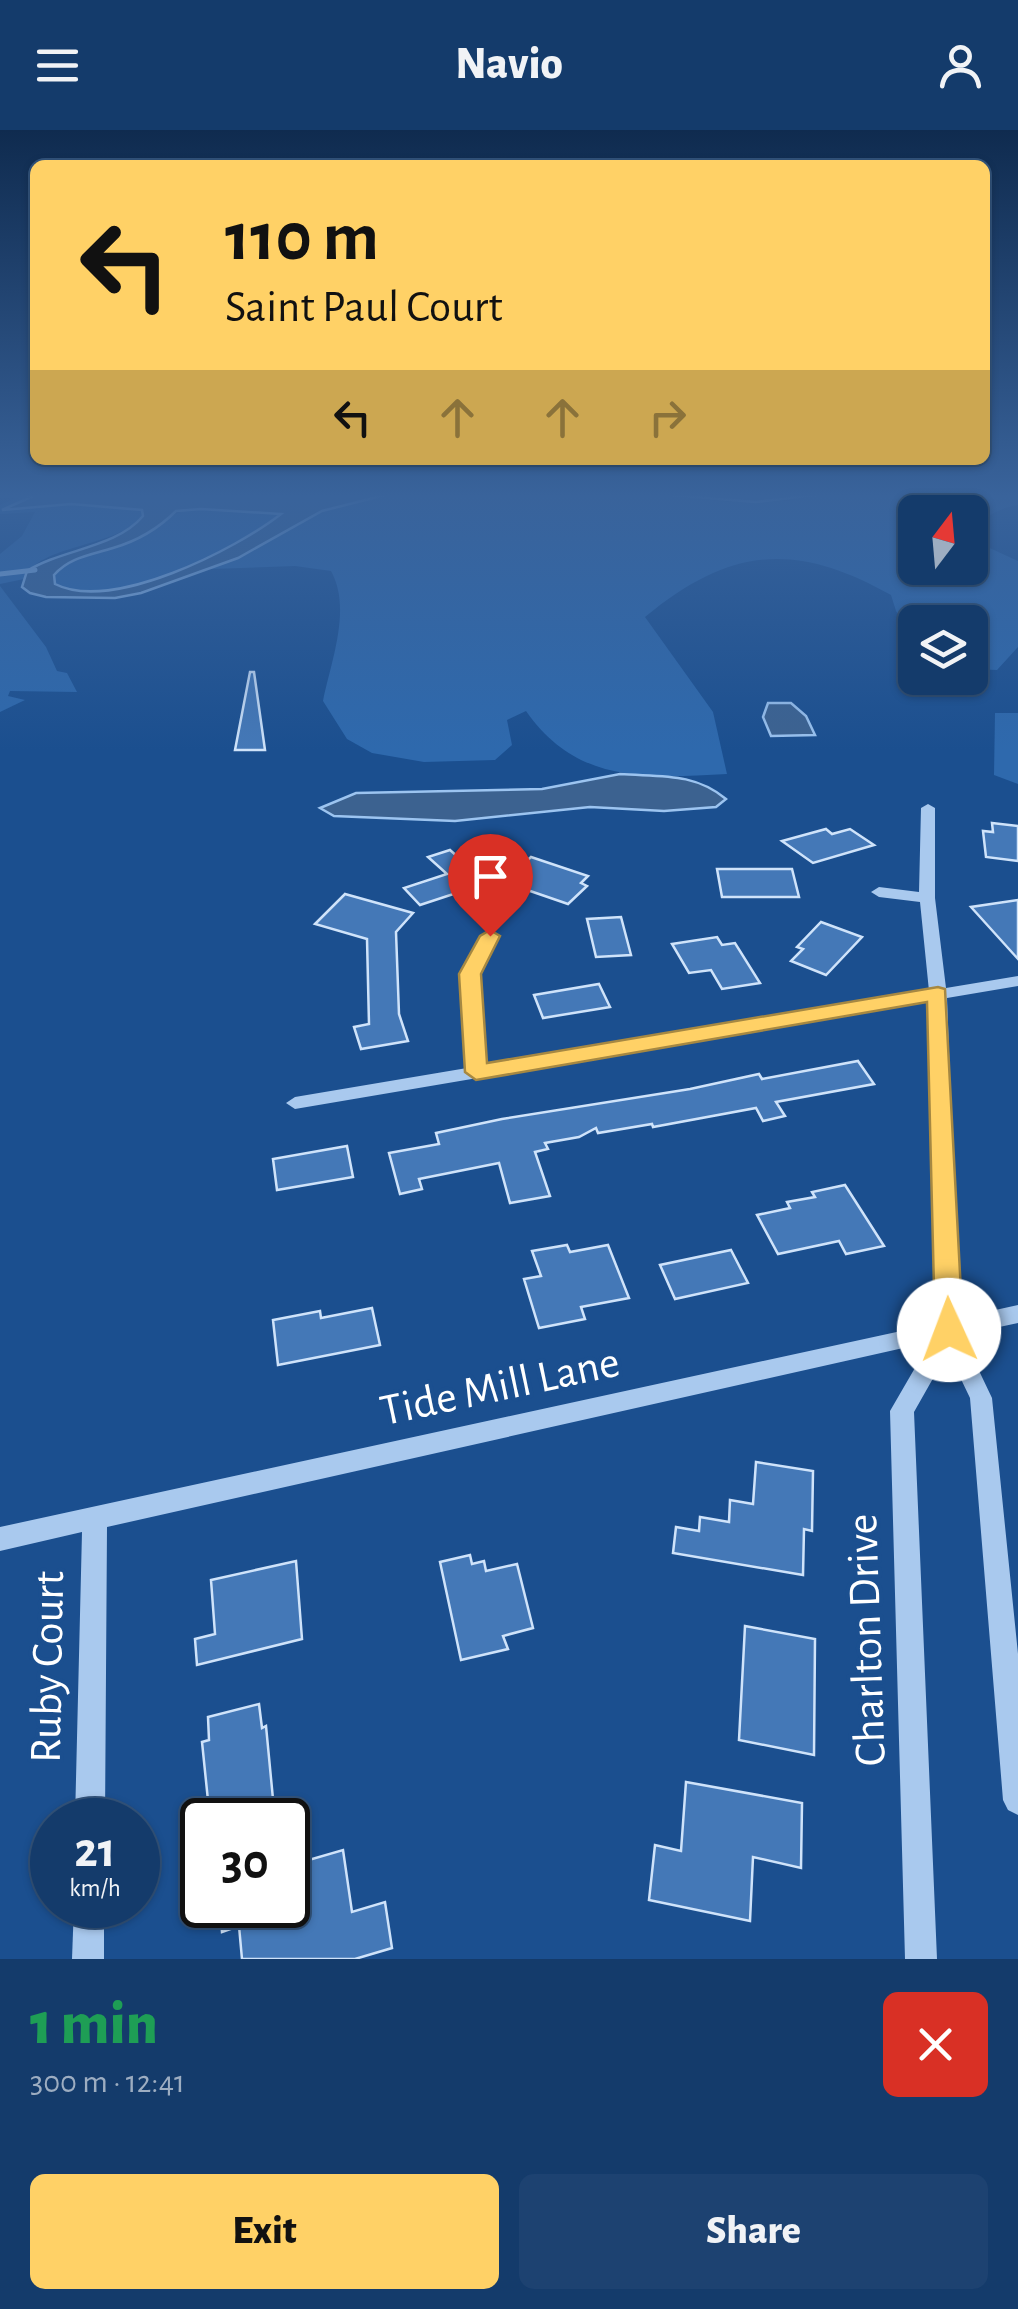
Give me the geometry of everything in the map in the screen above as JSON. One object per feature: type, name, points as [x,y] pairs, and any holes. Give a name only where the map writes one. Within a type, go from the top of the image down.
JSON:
[{"type":"street","points":[[928,808],[926,898],[938,994],[949,1330],[981,1398],[1018,1800]]},
{"type":"street","points":[[880,892],[926,898]]},
{"type":"street","points":[[476,1072],[470,974],[490,936]]},
{"type":"street","points":[[295,1103],[1018,982]]},
{"type":"street","name":"Tide Mill Lane","points":[[0,1539],[1018,1314]]},
{"type":"street","name":"Charlton Drive","points":[[920,1959],[902,1411],[949,1330]]},
{"type":"street","name":"Ruby Court","points":[[90,1798],[95,1516]]},
{"type":"street","points":[[88,1959],[89,1928]]},
{"type":"shaded area","points":[[24,579],[54,579],[55,584],[79,591],[179,579],[115,598],[46,597],[22,587]]},
{"type":"shaded area","points":[[54,579],[155,579],[109,590],[80,591],[55,584]]},
{"type":"shaded area","points":[[334,579],[700,579],[645,617],[713,712],[727,774],[641,775],[591,764],[546,735],[526,711],[507,720],[512,745],[495,760],[424,762],[372,753],[347,739],[323,701],[335,652],[340,602]]},
{"type":"shaded area","points":[[859,579],[898,579],[898,585],[988,585],[988,579],[1018,579],[1018,647],[997,670],[988,670],[988,605],[898,605],[898,614],[891,595]]},
{"type":"shaded area","points":[[0,586],[46,647],[57,671],[67,673],[77,692],[10,691],[8,696],[25,700],[0,712]]},
{"type":"shaded area","points":[[768,703],[791,703],[806,716],[815,735],[771,736],[763,717]]},
{"type":"shaded area","points":[[995,713],[1018,713],[1018,784],[994,775]]},
{"type":"shaded area","points":[[620,774],[689,780],[726,799],[716,807],[664,811],[590,807],[455,821],[334,816],[320,808],[356,793],[542,789]]},
{"type":"building","points":[[250,672],[254,672],[265,750],[235,750]]},
{"type":"building","points":[[992,823],[1018,826],[1018,861],[986,857],[983,831],[993,832]]},
{"type":"building","points":[[826,829],[832,834],[850,829],[874,845],[813,863],[782,841]]},
{"type":"building","points":[[450,850],[487,883],[420,905],[404,888],[447,874],[428,857]]},
{"type":"building","points":[[531,857],[588,876],[581,883],[587,886],[568,904],[504,882]]},
{"type":"building","points":[[717,869],[792,869],[799,897],[722,897]]},
{"type":"building","points":[[345,894],[413,913],[396,932],[399,1014],[408,1041],[361,1049],[354,1027],[369,1024],[367,939],[315,924]]},
{"type":"building","points":[[1018,900],[1018,959],[971,907]]},
{"type":"building","points":[[621,917],[631,955],[596,957],[587,919]]},
{"type":"building","points":[[821,922],[862,937],[826,975],[791,961],[803,949],[797,947]]},
{"type":"building","points":[[717,937],[722,945],[735,943],[760,983],[722,989],[711,970],[689,973],[672,944]]},
{"type":"building","points":[[599,984],[610,1007],[543,1018],[534,995]]},
{"type":"building","points":[[858,1061],[874,1084],[776,1102],[785,1116],[763,1121],[756,1108],[653,1127],[652,1124],[598,1133],[596,1128],[579,1137],[545,1143],[548,1149],[535,1152],[550,1196],[510,1203],[499,1163],[419,1179],[422,1189],[400,1194],[389,1153],[439,1144],[436,1133],[502,1119],[759,1074],[762,1079]]},
{"type":"building","points":[[347,1146],[353,1177],[277,1190],[273,1159]]},
{"type":"building","points":[[845,1185],[884,1246],[846,1254],[839,1241],[778,1254],[757,1215],[790,1208],[787,1202],[815,1197],[812,1192]]},
{"type":"building","points":[[567,1245],[570,1252],[608,1245],[629,1298],[581,1307],[585,1319],[539,1328],[524,1279],[541,1276],[532,1251]]},
{"type":"building","points":[[731,1250],[748,1283],[675,1299],[660,1265]]},
{"type":"building","points":[[372,1308],[380,1345],[278,1365],[273,1320],[320,1311],[321,1318]]},
{"type":"building","points":[[756,1462],[813,1471],[812,1531],[804,1529],[803,1575],[673,1553],[676,1527],[699,1531],[700,1517],[729,1522],[730,1500],[753,1504]]},
{"type":"building","points":[[470,1555],[472,1564],[484,1561],[486,1571],[517,1564],[533,1628],[503,1636],[508,1649],[461,1660],[440,1562]]},
{"type":"building","points":[[296,1561],[302,1639],[197,1665],[195,1639],[215,1634],[211,1580]]},
{"type":"building","points":[[745,1626],[815,1639],[814,1755],[739,1740]]},
{"type":"building","points":[[259,1704],[262,1728],[266,1726],[273,1798],[208,1798],[202,1742],[209,1740],[208,1717]]},
{"type":"building","points":[[686,1782],[802,1803],[801,1868],[753,1857],[750,1921],[649,1900],[655,1845],[681,1851]]},
{"type":"building","points":[[343,1850],[352,1912],[385,1902],[392,1948],[355,1959],[242,1959],[239,1928],[310,1928],[310,1860]]},
{"type":"route","points":[[490,936],[470,974],[476,1072],[938,994],[949,1330]]}]
